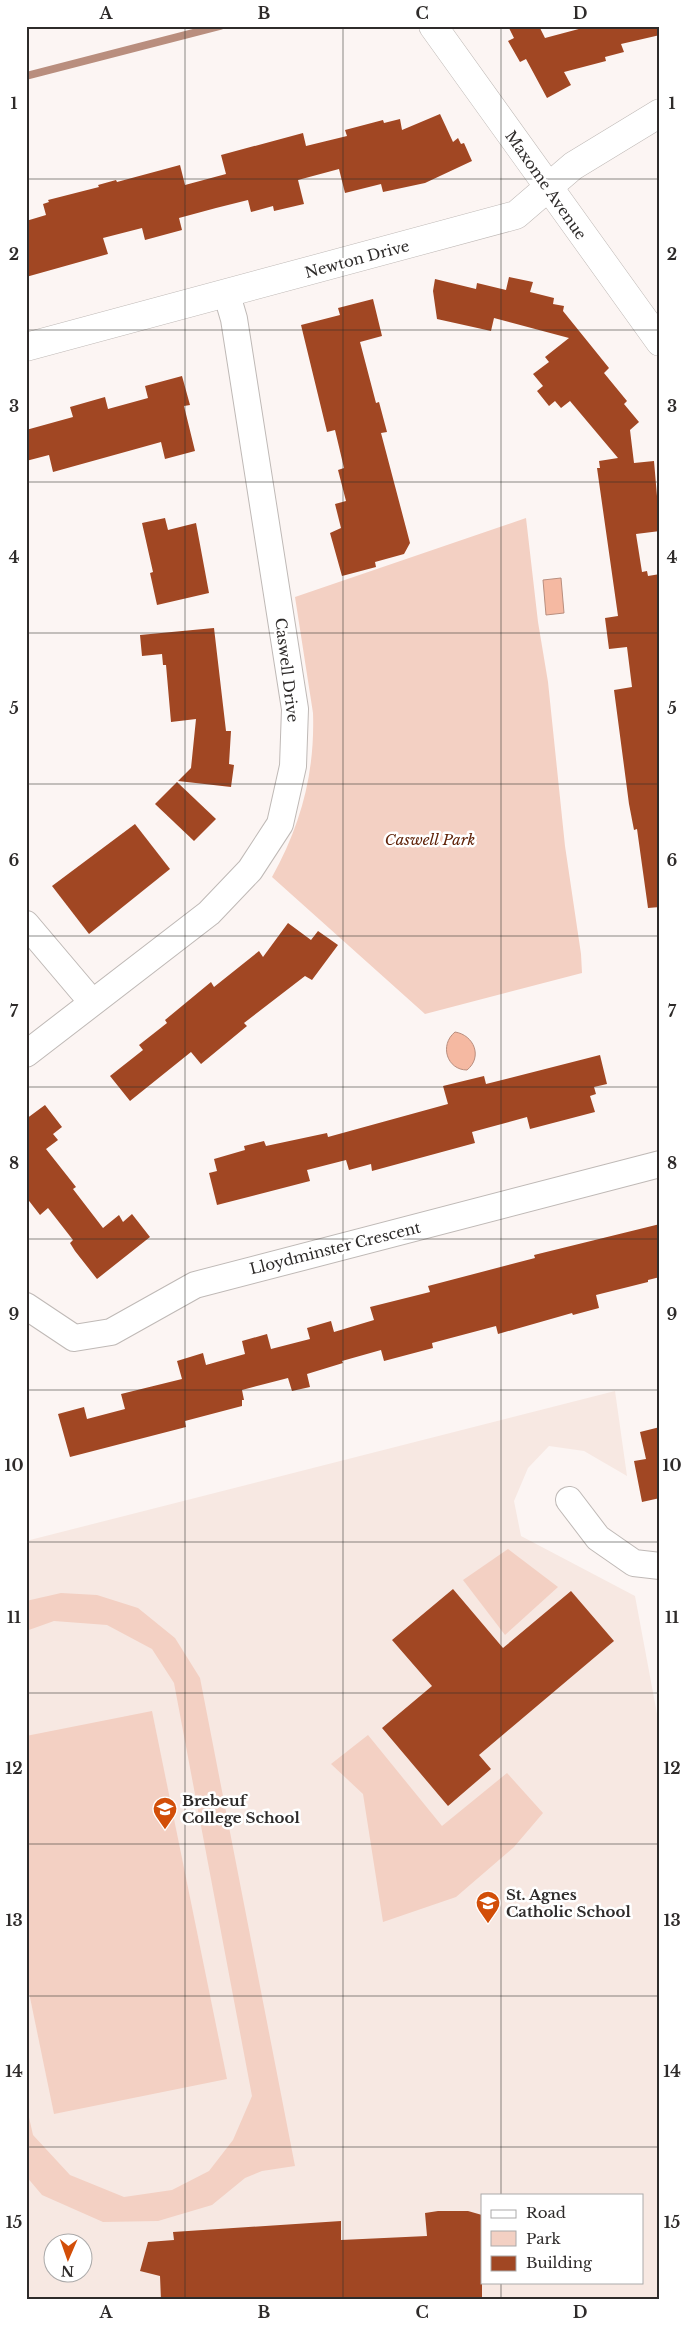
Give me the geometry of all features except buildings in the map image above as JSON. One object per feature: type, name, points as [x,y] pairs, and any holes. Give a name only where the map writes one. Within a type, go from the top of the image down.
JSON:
[{"type":"street","name":"Maxome Avenue","points":[[433,26],[660,342]]},
{"type":"street","name":"Newton Drive","points":[[26,347],[227,295],[516,215],[573,166],[660,112]]},
{"type":"street","name":"Caswell Drive","points":[[26,1054],[210,913],[250,870],[280,824],[293,766],[295,709],[234,319],[227,295]]},
{"type":"street","points":[[26,924],[92,1002]]},
{"type":"street","name":"Lloydminster Crescent","points":[[26,1306],[74,1338],[111,1332],[195,1285],[660,1164]]},
{"type":"street","points":[[569,1500],[598,1538],[634,1563],[660,1566]]},
{"type":"shaded area","points":[[561,578],[564,613],[546,615],[543,580]]},
{"type":"shaded area","points":[[455,1032],[467,1037],[474,1047],[475,1059],[467,1070],[454,1066],[446,1050],[450,1037]]},
{"type":"shaded area","points":[[615,1391],[627,1476],[584,1451],[549,1446],[528,1468],[514,1501],[521,1536],[635,1596],[660,1730],[660,2300],[26,2300],[26,1541]]},
{"type":"green space","name":"Caswell Park","points":[[526,518],[538,622],[548,682],[565,846],[581,954],[582,973],[425,1014],[272,877],[291,838],[298,818],[309,778],[312,757],[313,713],[295,597]]},
{"type":"green space","points":[[508,1549],[558,1587],[505,1635],[463,1580]]},
{"type":"green space","points":[[61,1593],[97,1595],[138,1608],[175,1638],[200,1678],[295,2166],[262,2171],[245,2178],[212,2205],[158,2221],[103,2222],[42,2195],[26,2176],[26,2104],[33,2135],[70,2175],[124,2197],[172,2190],[209,2171],[233,2140],[252,2096],[174,1683],[152,1649],[107,1625],[54,1621],[26,1631],[26,1601]]},
{"type":"green space","points":[[152,1711],[227,2079],[54,2114],[26,1978],[26,1736]]},
{"type":"green space","points":[[368,1735],[442,1826],[507,1773],[543,1813],[514,1847],[456,1897],[383,1922],[363,1794],[331,1764]]},
{"type":"waterway","points":[[26,76],[220,26]]},
{"type":"place","name":"Brebeuf College School","points":[[165,1830]]},
{"type":"place","name":"St. Agnes Catholic School","points":[[488,1924]]}]
